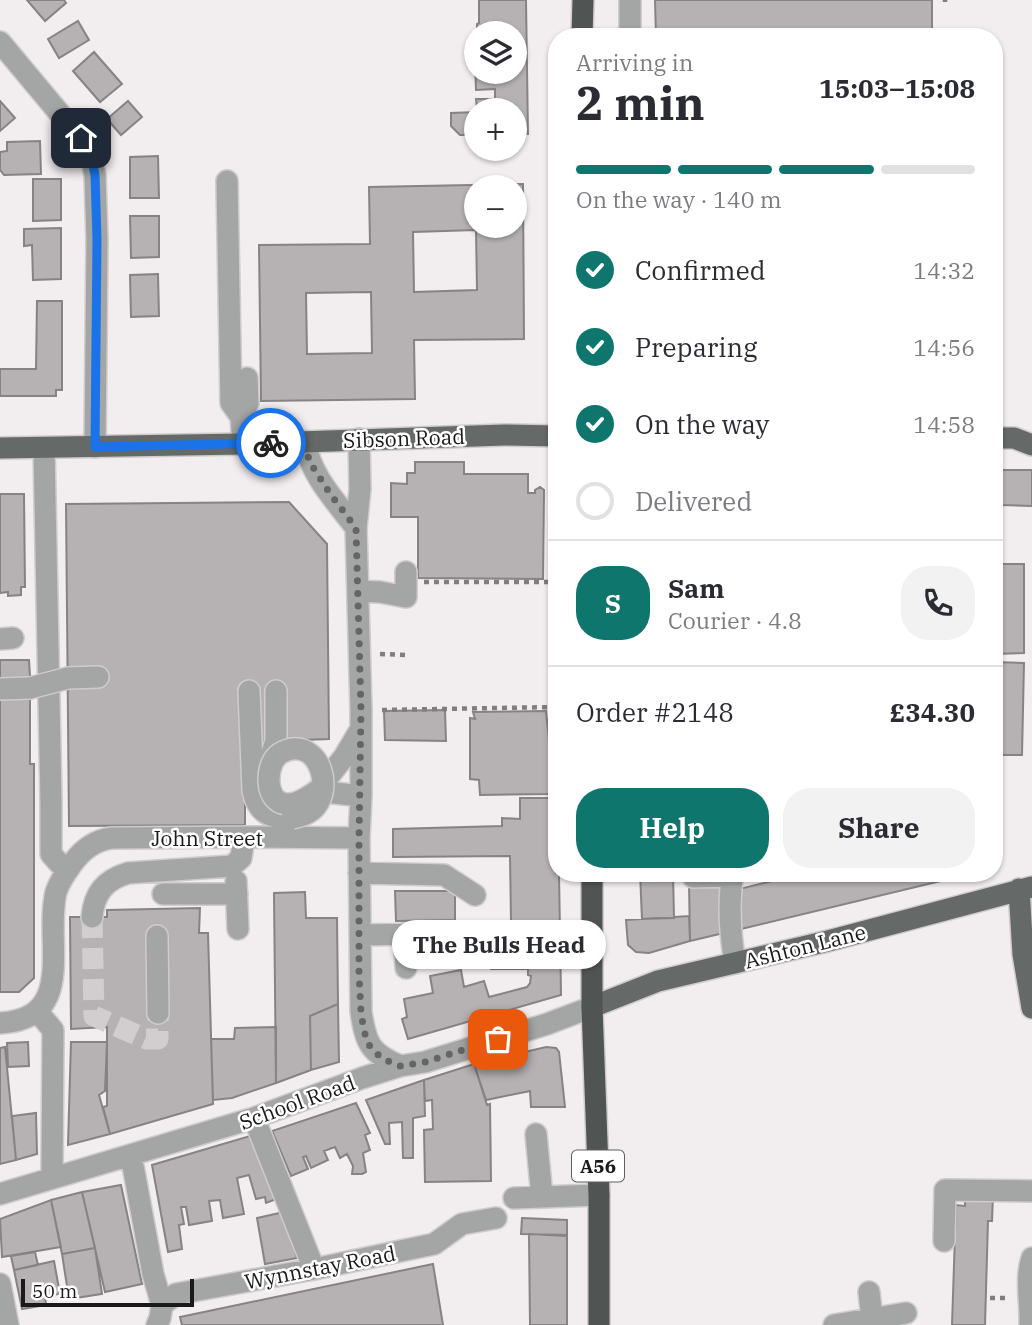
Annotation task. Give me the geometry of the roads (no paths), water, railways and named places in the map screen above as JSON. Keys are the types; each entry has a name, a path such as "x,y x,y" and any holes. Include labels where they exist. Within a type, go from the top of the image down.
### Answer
{"highway":[{"path":"582,28 583,0"},
{"name":"A56","path":"592,882 592,1007 599,1195 598,1325"}],"main road":[{"name":"Sibson Road","path":"0,448 548,436"},
{"path":"1003,438 1014,438 1032,445"},
{"name":"Ashton Lane","path":"592,1007 658,981 885,926 1025,888 1023,954 1032,1009"}],"street":[{"path":"630,0 630,28"},
{"path":"0,42 81,138 94,164 97,240 95,447"},
{"path":"227,181 231,403 241,417"},
{"path":"243,443 241,417 248,403 247,378"},
{"path":"359,439 356,528 361,1012 369,1045 381,1058 400,1066"},
{"path":"306,442 309,461 356,528"},
{"path":"0,1023 27,1017 37,1011 49,996 54,975 54,911 57,890 68,870 51,854 44,448"},
{"path":"358,591 406,597 406,577"},
{"path":"0,689 30,688 68,678 98,677"},
{"path":"262,691 267,791 270,800 282,814 292,818"},
{"path":"264,741 253,791 255,800 261,810 270,816 292,818 317,806 321,797 322,771 311,754 300,749 281,752 275,758 269,776 273,796 279,802 296,803 317,791 344,757 360,720"},
{"path":"317,791 360,796"},
{"path":"92,917 98,894 117,876 232,866 241,858 244,836"},
{"name":"John Street","path":"68,870 86,849 104,839 244,836 359,838"},
{"path":"232,866 237,884 238,929"},
{"path":"359,873 444,875 475,895"},
{"path":"732,882 735,963"},
{"path":"163,894 237,894"},
{"path":"360,934 475,933"},
{"path":"404,934 406,968"},
{"path":"157,936 158,1013"},
{"name":"School Road","path":"0,1194 254,1118 400,1066 425,1062 592,1007"},
{"path":"37,1011 53,1030 52,1177"},
{"path":"254,1118 314,1269"},
{"path":"536,1134 542,1197"},
{"path":"131,1155 160,1315"},
{"path":"944,1241 945,1190 1032,1191"},
{"path":"514,1198 599,1195"},
{"name":"Wynnstay Road","path":"160,1315 176,1294 435,1244 462,1224 496,1218"},
{"path":"1030,1325 1032,1258"},
{"path":"0,1284 8,1325"},
{"path":"869,1292 872,1319"},
{"path":"834,1325 906,1313"}],"tunnel":[{"path":"92,917 94,1016 146,1039 158,1039 158,1013"}],"place":[{"name":"The Bulls Head","path":"498,1039"}]}
